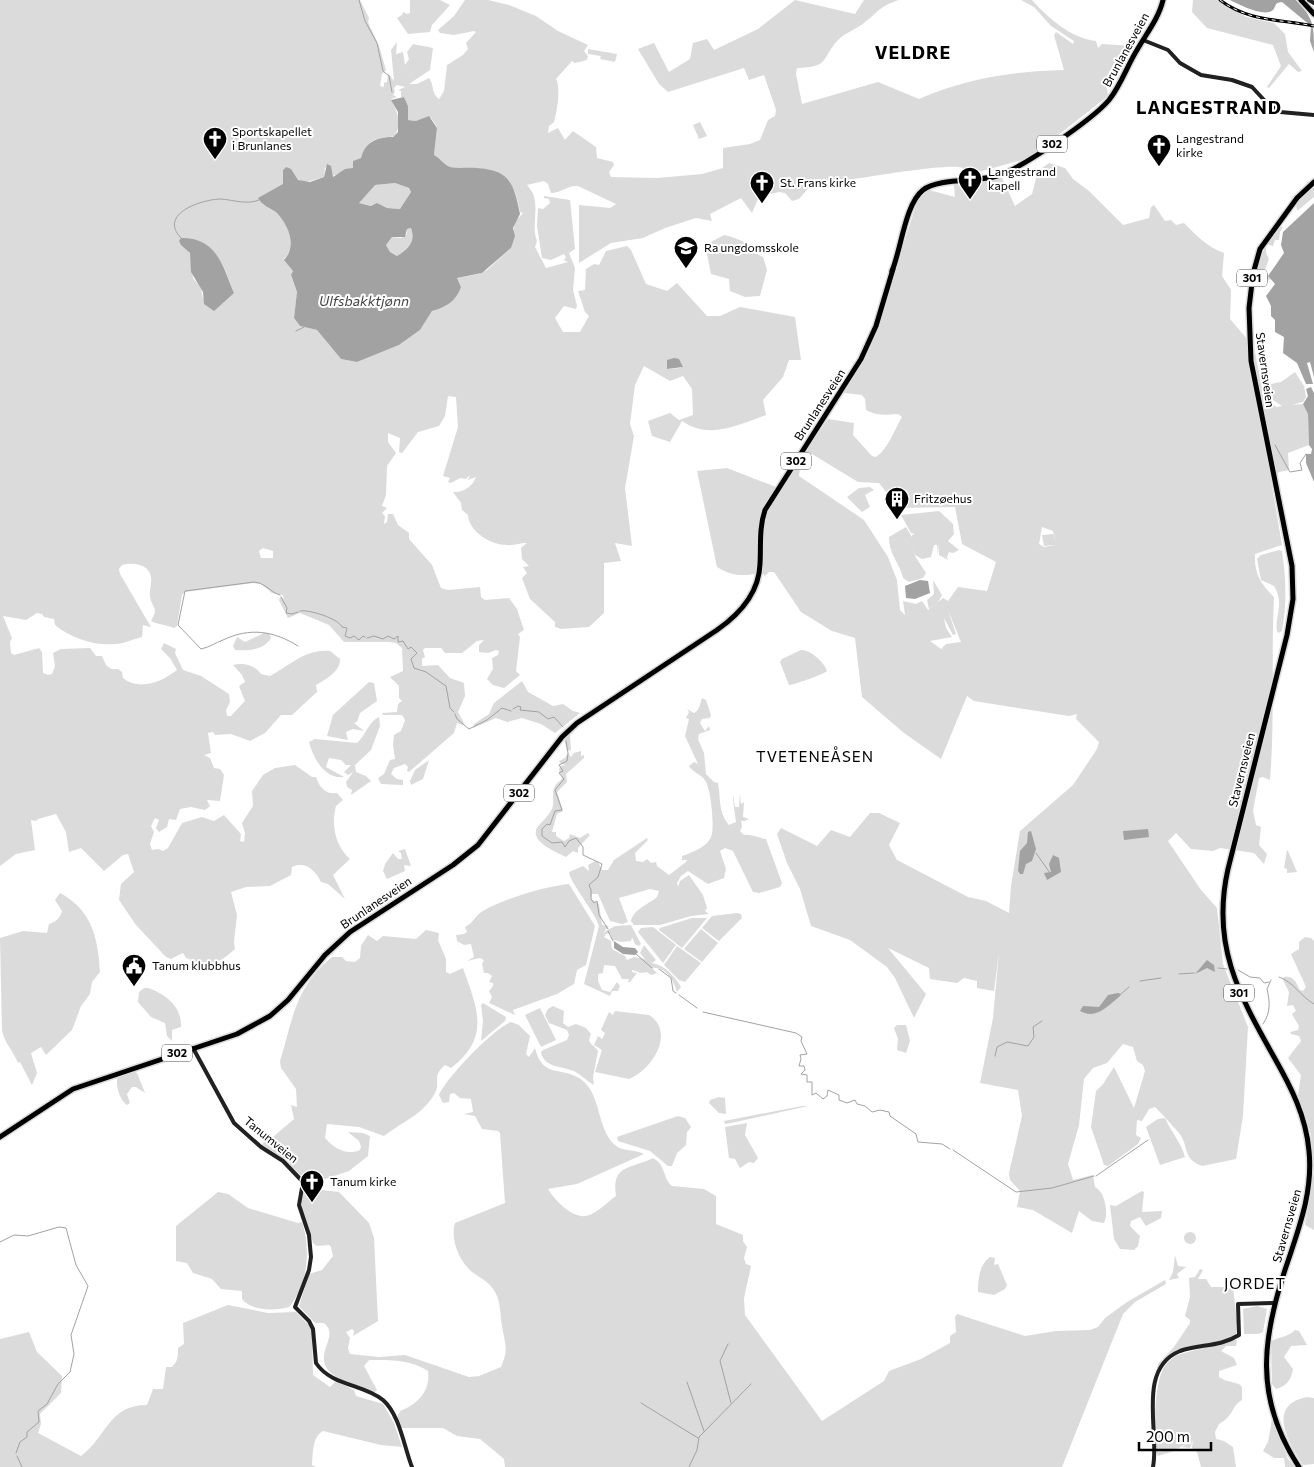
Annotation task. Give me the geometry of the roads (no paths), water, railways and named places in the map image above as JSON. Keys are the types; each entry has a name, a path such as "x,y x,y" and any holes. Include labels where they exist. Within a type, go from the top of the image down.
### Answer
{"main road":[{"name":"Brunlanesveien","path":"0,1137 73,1089 244,1031 274,1013 342,938 453,865 478,845 572,727 593,711 700,641 738,610 754,589 760,567 761,528 768,504 856,368 869,343 910,212 921,192 935,185 996,176 1027,161 1105,104 1143,40 1158,12 1161,0"},
{"path":"1301,0 1314,14"},
{"path":"1309,0 1314,3"},
{"path":"1143,40 1168,50 1180,63 1195,72 1252,87 1261,97 1283,112 1314,114"},
{"name":"Stavernsveien","path":"1299,1467 1279,1429 1268,1388 1266,1347 1273,1305 1303,1217 1310,1178 1310,1152 1306,1128 1297,1100 1249,1013 1232,977 1224,944 1223,904 1226,876 1289,625 1293,592 1290,557 1251,361 1248,328 1250,290 1254,265 1262,246 1297,198 1314,182"},
{"name":"Tanumveien","path":"193,1048 234,1123 261,1147 283,1161 303,1182 299,1206 309,1235 311,1257 309,1270 295,1306 314,1329 316,1363 331,1376 385,1402 396,1422 412,1467"},
{"path":"1152,1467 1154,1395 1157,1379 1163,1364 1179,1352 1219,1344 1239,1335 1238,1304 1261,1303 1273,1305"}],"water":[{"path":"1230,0 1296,0 1312,23 1314,52 1310,41 1311,26 1282,2 1277,3 1273,10 1264,12 1252,10"},
{"name":"Ulfsbakktjønn","path":"404,97 408,106 408,120 416,121 429,116 437,128 434,155 446,165 453,168 488,169 497,172 509,180 520,214 513,228 515,236 511,248 482,273 457,278 461,287 454,300 442,308 432,311 420,330 399,345 357,362 341,359 317,330 300,326 294,318 297,292 291,275 293,271 284,260 290,249 290,236 285,224 277,213 264,205 258,198 283,184 283,170 286,167 291,169 298,180 310,182 324,177 327,164 331,166 333,177 345,169 353,168 353,161 361,158 368,145 381,138 393,137 398,132 398,112 391,100","holes":["395,183 409,188 411,192 400,209 387,208 377,203 371,206 359,203 375,185","411,228 412,241 408,248 397,256 390,252 386,245 392,237 405,237 407,229"]},
{"path":"1314,203 1314,377 1310,362 1307,363 1313,384 1306,384 1297,363 1283,353 1284,337 1275,332 1275,320 1271,316 1271,306 1266,296 1275,284 1268,276 1284,253 1281,245 1283,232"},
{"path":"181,238 193,239 211,248 222,264 234,293 214,311 204,304 203,292 191,272 190,253 181,245 179,241"},
{"path":"679,359 683,367 667,369 667,360"},
{"path":"1311,387 1314,393 1314,482 1306,463 1306,454 1311,454 1312,449 1309,445 1308,414 1303,404 1308,396 1306,389"},
{"path":"920,580 928,581 930,593 915,599 906,598 905,586"},
{"path":"1148,829 1149,837 1124,840 1123,831"},
{"path":"1031,831 1036,849 1032,861 1026,864 1023,874 1020,874 1018,871 1020,851 1027,843 1028,832"},
{"path":"1053,855 1059,858 1061,872 1047,880 1044,873 1051,872 1049,864"},
{"path":"614,941 623,947 635,948 638,952 635,955 623,954 614,948"},
{"path":"1207,960 1214,965 1215,972 1207,968 1195,974"},
{"path":"1121,994 1120,996 1102,1011 1091,1014 1080,1011 1083,1006 1099,1007 1108,995"}],"waterway":[{"path":"359,0 365,21 377,43 383,71 389,76 392,92"},
{"path":"181,238 175,229 175,221 186,209 204,202 221,199 245,202 259,200"},
{"path":"296,331 304,327"},
{"path":"1275,445 1290,472 1302,470 1300,463 1306,454"},
{"path":"280,595 262,584 254,582 185,591 178,625 201,649 233,636 252,632 271,634 298,646"},
{"path":"281,597 287,608 286,613 298,612"},
{"path":"300,611 316,613 330,618 342,627 347,628 345,636 350,638 354,636 359,640 363,636 365,637"},
{"path":"367,638 374,636 383,639 388,636 394,639 398,636 398,642 403,641 408,649 411,647 417,653 411,659 414,668 426,672 446,686 450,708 454,712"},
{"path":"513,709 518,706 521,707 520,710 539,712 548,719 554,717 563,727"},
{"path":"455,714 457,719 469,729 487,720 502,708 511,711"},
{"path":"566,741 567,761 559,765 563,771 559,773 564,779 555,790 562,810 555,811 550,825 547,824 542,829 542,836 552,843 562,842 565,847 569,841 576,838 583,847 583,855 602,864 598,877 589,885 591,899 594,903 597,901 599,915 608,929"},
{"path":"1036,853 1050,873"},
{"path":"608,931 613,941"},
{"path":"636,954 652,968"},
{"path":"1218,968 1227,969"},
{"path":"659,969 671,978 673,991 676,993"},
{"path":"1238,970 1250,977 1260,978 1264,983 1269,982"},
{"path":"1179,974 1194,973"},
{"path":"1279,977 1289,982 1314,1004"},
{"path":"1140,981 1161,978"},
{"path":"1263,1024 1269,1011 1267,989 1271,980"},
{"path":"1121,994 1129,987"},
{"path":"679,995 697,1008"},
{"path":"703,1012 796,1033 802,1037 801,1041 807,1054 800,1055 799,1066 804,1066 805,1070 801,1074 807,1075 807,1082 812,1082 812,1095 816,1093 823,1099 827,1096 828,1090 839,1095 839,1100 847,1103 855,1100 857,1104 865,1106 872,1112 880,1110 889,1112 890,1116 916,1134 918,1142 942,1144 950,1149"},
{"path":"995,1056 997,1047 1007,1042 1028,1046 1034,1037 1033,1027 1042,1021"},
{"path":"1096,1176 1148,1140"},
{"path":"953,1150 1016,1192 1052,1188 1094,1176"},
{"path":"0,1242 14,1235 28,1236 59,1227 66,1228 76,1265 88,1286 71,1335 74,1354 70,1372 58,1384 47,1404 38,1411 39,1422 27,1432 27,1437 20,1442 16,1453"},
{"path":"728,1344 720,1361 731,1403"},
{"path":"687,1382 704,1431"},
{"path":"689,1467 697,1450 699,1437 751,1384"},
{"path":"641,1403 698,1438"},
{"path":"17,1456 22,1467"}],"railway":[{"path":"1220,0 1231,7 1254,16 1314,26"}],"place":[{"name":"Sportskapellet i Brunlanes","path":"215,160"},
{"name":"Langestrand kirke","path":"1159,167"},
{"name":"Langestrand kapell","path":"970,200"},
{"name":"St. Frans kirke","path":"762,204"},
{"name":"Ra ungdomsskole","path":"686,269"},
{"name":"Fritzøehus","path":"897,520"},
{"name":"Tanum klubbhus","path":"134,987"},
{"name":"Tanum kirke","path":"312,1203"}],"district":[{"name":"VELDRE","path":"913,53"},
{"name":"LANGESTRAND","path":"1209,108"},
{"name":"TVETENEÅSEN","path":"815,757"},
{"name":"JORDET","path":"1255,1284"}]}
